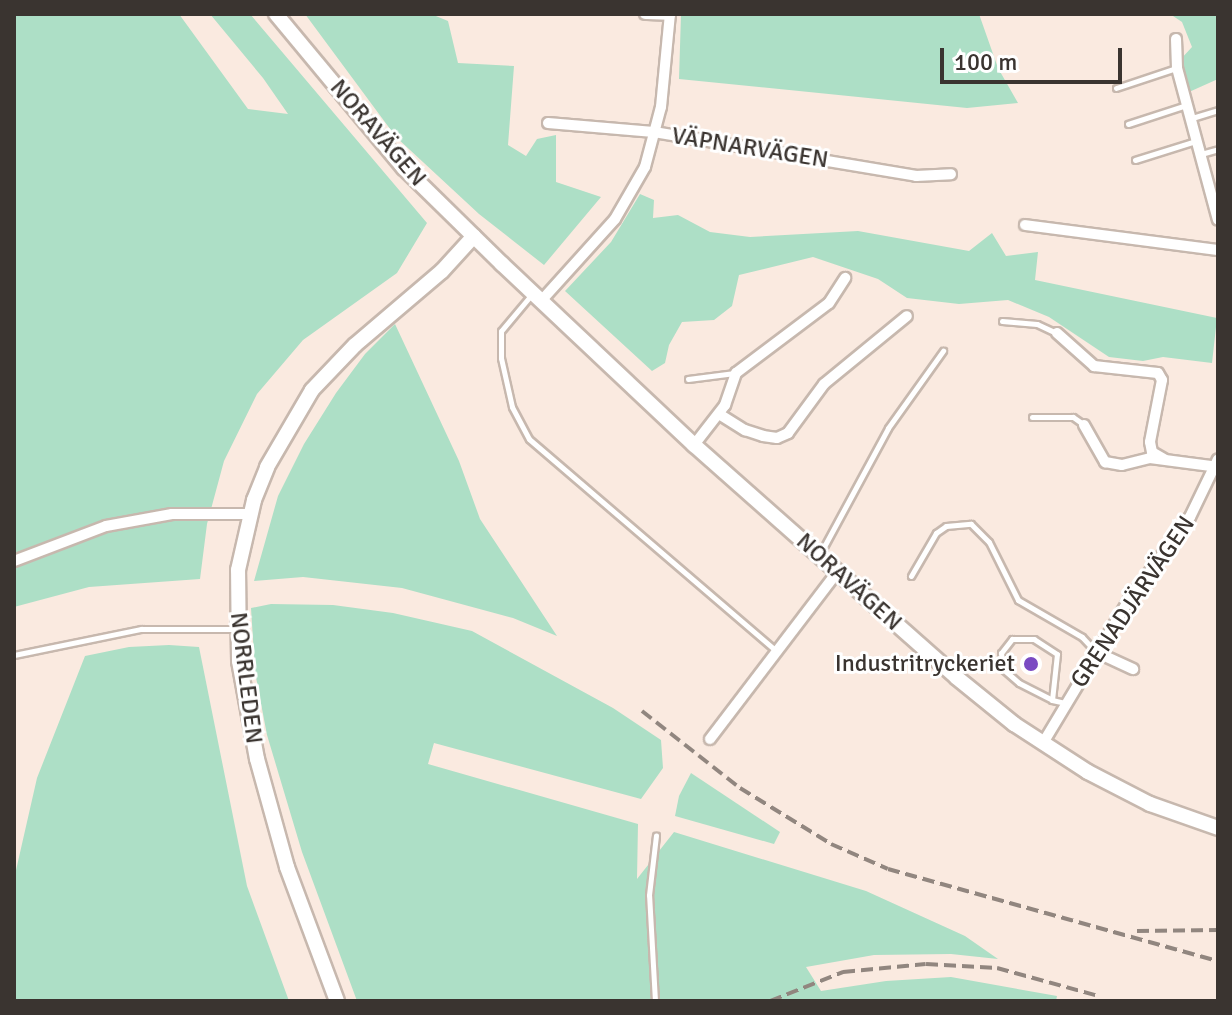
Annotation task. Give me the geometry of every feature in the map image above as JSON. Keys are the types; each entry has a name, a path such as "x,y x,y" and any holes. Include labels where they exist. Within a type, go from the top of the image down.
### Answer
{"street":[{"name":"NORAVÄGEN","path":"276,14 404,168 694,445 956,677 1043,743 1130,795 1218,828"},
{"path":"537,297 615,219 645,167 666,74 670,14 645,14"},
{"path":"1176,39 1177,68 1201,154 1214,187 1218,220"},
{"name":"VÄPNARVÄGEN","path":"548,123 654,132 916,176 951,174"},
{"path":"1025,225 1218,250"},
{"name":"NORRLEDEN","path":"337,1001 277,836 250,731 236,629 238,570 250,514 273,454 312,390 355,345 442,271 474,236"},
{"path":"694,445 719,414 736,373 829,303 845,278"},
{"path":"719,414 745,430 763,436 777,438 788,433 824,384 907,316"},
{"path":"1057,333 1094,366 1158,373 1162,380 1150,442 1152,452 1164,459"},
{"path":"1084,425 1105,462 1122,465 1164,459 1217,465"},
{"name":"GRENADJÄRVÄGEN","path":"1043,743 1096,652 1190,517 1217,465"},
{"path":"14,561 106,526 172,514 250,514"},
{"path":"710,739 838,571"},
{"path":"1096,652 1133,669"}],"lane":[{"path":"1116,88 1177,68"},
{"path":"1128,124 1187,104"},
{"path":"1192,118 1218,110"},
{"path":"1135,160 1197,140"},
{"path":"1201,154 1218,149"},
{"path":"537,297 501,331 501,358 512,407 529,439 775,650"},
{"path":"1002,321 1037,324 1057,333"},
{"path":"819,555 888,428 943,351"},
{"path":"688,379 736,373"},
{"path":"1032,417 1073,417 1084,425"},
{"path":"911,576 936,533 946,526 971,524 989,542 1018,600 1082,637 1096,652"},
{"path":"14,655 141,629 236,629"},
{"path":"1052,700 1057,654 1034,639 1012,639 1001,653 1003,669 1019,683 1052,700 1066,703"},
{"path":"655,1001 649,895 656,835"}],"green space":[{"path":"14,14 179,14 248,109 288,114 263,78 210,14 250,14 427,223 397,273 303,340 257,394 224,461 207,524 200,579 89,587 14,607"},
{"path":"305,14 431,14 448,21 458,63 514,66 508,145 526,156 537,139 556,135 556,182 601,197 544,265 479,214 396,137"},
{"path":"681,14 979,14 998,68 1018,103 967,108 679,79"},
{"path":"1170,14 1218,14 1218,79 1189,92 1180,60 1192,47 1182,22"},
{"path":"640,194 654,200 653,218 678,215 710,232 750,237 858,231 969,251 992,233 1006,256 1038,252 1035,280 1217,318 1212,363 1163,357 1143,361 1109,357 1049,317 1008,300 959,304 907,298 878,279 813,257 739,275 732,306 714,320 682,322 669,345 665,363 652,371 565,291 611,242"},
{"path":"395,324 459,461 480,519 557,636 513,618 402,588 303,577 254,581 278,496 304,444 365,354"},
{"path":"271,604 333,605 393,613 472,631 613,708 661,740 663,768 641,799 434,743 428,764 638,824 637,879 674,832 866,891 965,936 998,959 951,954 874,955 806,967 821,991 886,981 951,977 1057,996 1056,1001 357,1001 302,852 267,735 255,672 251,608"},
{"path":"129,647 199,647 247,886 289,1001 14,1001 14,879 37,778 85,656"},
{"path":"691,773 780,832 774,844 675,816 679,796"}],"railway":[{"path":"642,711 740,788 831,844 888,869 1218,961"},
{"path":"1137,931 1218,930"},
{"path":"770,1001 843,972 926,964 997,968 1095,995"}],"place":[{"name":"Industritryckeriet","path":"1031,664"}]}
